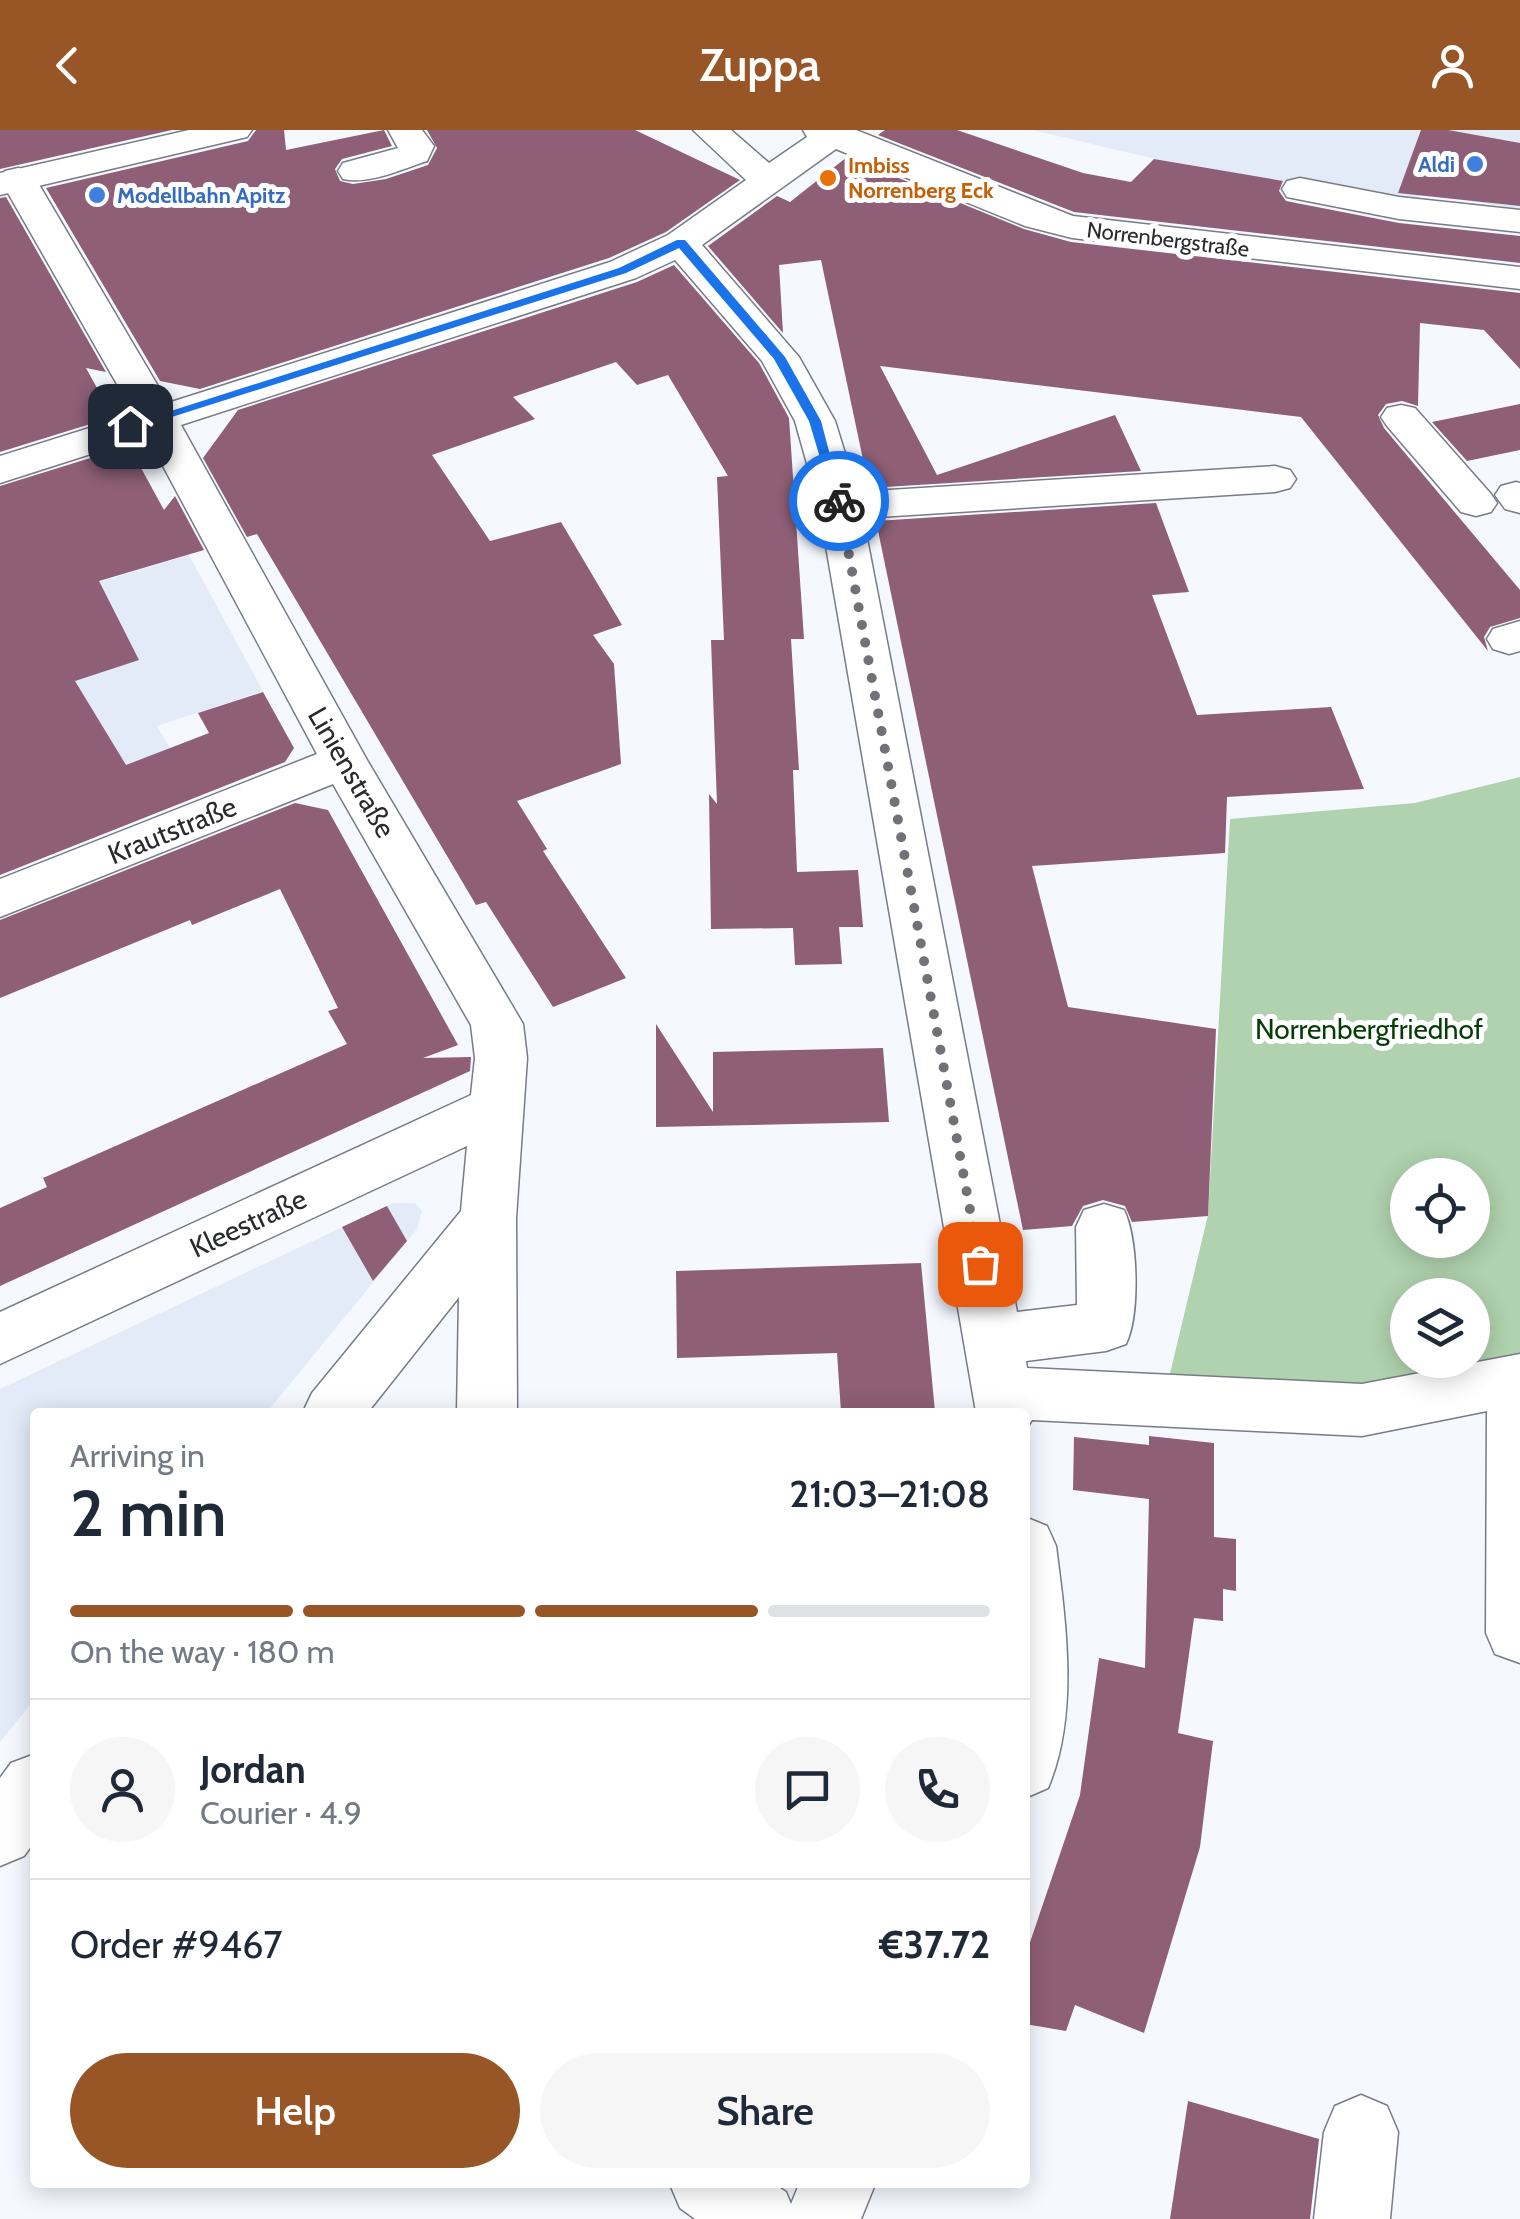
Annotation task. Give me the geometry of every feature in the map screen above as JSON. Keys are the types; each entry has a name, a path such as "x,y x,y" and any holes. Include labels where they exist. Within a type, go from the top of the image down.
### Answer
{"street":[{"path":"9,181 235,130"},
{"path":"356,171 415,154 416,146 404,130"},
{"path":"710,130 769,182"},
{"path":"0,470 622,270 681,243 769,182 830,132"},
{"name":"Norrenbergstraße","path":"830,132 1038,218 1072,227 1395,267 1520,278"},
{"name":"Linienstraße","path":"9,181 157,418 344,762 497,1024 501,1058 488,1218 488,1408"},
{"path":"1300,189 1399,208 1520,221"},
{"path":"1395,267 1399,208"},
{"path":"681,243 779,357 815,421 840,506 1001,1382"},
{"path":"1401,417 1494,503"},
{"path":"840,506 1275,479"},
{"name":"Krautstraße","path":"0,899 344,762"},
{"name":"Kleestraße","path":"0,1339 497,1107"},
{"path":"336,1408 488,1218"},
{"path":"1001,1382 1106,1326 1104,1227"},
{"path":"1001,1382 1362,1410 1517,1379 1518,1633"},
{"path":"1030,1582 1036,1706 1030,1738"},
{"path":"0,1832 30,1794"},
{"path":"1352,2219 1361,2132"},
{"path":"715,2188 759,2219"},
{"path":"822,2219 837,2188"}],"shaded area":[{"path":"1033,130 1520,130 1520,210 1422,192 1414,205 1155,159"},
{"path":"189,555 263,691 157,726 196,791 0,868 0,612"},
{"path":"393,1203 415,1203 422,1211 417,1229 270,1408 30,1408 30,1705 0,1742 0,1389"}],"green space":[{"name":"Norrenbergfriedhof","path":"1520,777 1520,1360 1490,1366 1490,1278 1390,1278 1390,1378 1425,1378 1346,1393 1167,1386 1208,1215 1230,819 1415,803"}],"building":[{"path":"0,130 172,130 0,169"},
{"path":"256,130 284,130 286,150 384,130 392,146 342,159 335,169 340,181 353,184 386,179 428,165 437,148 427,130 635,130 740,180 666,232 609,258 200,389 160,381 46,188 248,141"},
{"path":"885,130 957,130 1083,173 1131,182 1154,159 1283,181 1279,191 1286,201 1399,223 1520,236 1520,263 1074,212 878,135"},
{"path":"1421,130 1448,130 1520,143 1520,206 1398,193"},
{"path":"847,157 1024,229 1071,242 1520,293 1520,369 1484,330 1420,323 1418,406 1402,401 1386,404 1378,415 1384,428 1520,590 1520,618 1490,627 1484,637 1488,651 1301,417 880,366 937,475 1115,415 1141,471 869,488 821,260 779,265 783,333 708,246 777,196 790,202"},
{"path":"6,197 106,372 86,368 113,417 0,452 0,198"},
{"path":"674,265 759,363 789,418 804,639 791,639 799,770 793,770 797,872 858,870 863,927 839,927 842,964 795,965 793,928 711,929 709,794 717,804 711,640 724,640 717,477 728,476 668,375 637,385 616,362 513,397 535,419 432,455 490,541 561,522 622,625 593,635 614,664 621,764 517,801 547,849 543,851 626,978 553,1007 486,902 476,905 257,534 247,537 203,458 238,410 637,282"},
{"path":"1520,404 1520,450 1467,461 1432,422"},
{"path":"129,446 164,510 175,496 204,550 99,581 139,660 75,681 126,765 209,733 198,713 263,692 294,748 285,762 0,875 0,486"},
{"path":"1156,503 1189,592 1152,595 1197,715 1331,707 1364,789 1227,797 1225,853 1032,866 1068,1007 1216,1029 1208,1216 1132,1222 1125,1206 1103,1200 1083,1206 1072,1226 1023,1230 876,521"},
{"path":"295,803 328,810 458,1045 423,1058 471,1057 470,1071 0,1286 0,1208 47,1187 43,1178 347,1044 328,1011 338,1008 280,889 192,925 190,920 0,998 0,920"},
{"path":"656,1024 713,1112 713,1052 883,1048 889,1122 656,1127"},
{"path":"387,1206 407,1241 373,1281 342,1227"},
{"path":"921,1263 935,1408 841,1408 837,1353 677,1358 676,1271"},
{"path":"1149,1436 1214,1443 1214,1537 1236,1539 1236,1591 1223,1589 1223,1621 1194,1618 1178,1733 1213,1741 1200,1847 1144,2033 1075,2005 1066,2031 1030,2025 1030,1942 1080,1795 1099,1658 1145,1668 1149,1499 1073,1490 1074,1437 1149,1445"},
{"path":"1188,2101 1319,2139 1310,2219 1170,2219"}],"way so far":[{"path":"839,501 980,1264"}],"place":[{"name":"Aldi","path":"1475,164"},
{"name":"Imbiss Norrenberg Eck","path":"828,178"},
{"name":"Modellbahn Apitz","path":"97,195"}],"route":[{"path":"130,426 622,270 681,243 779,357 815,421 839,501"}]}
